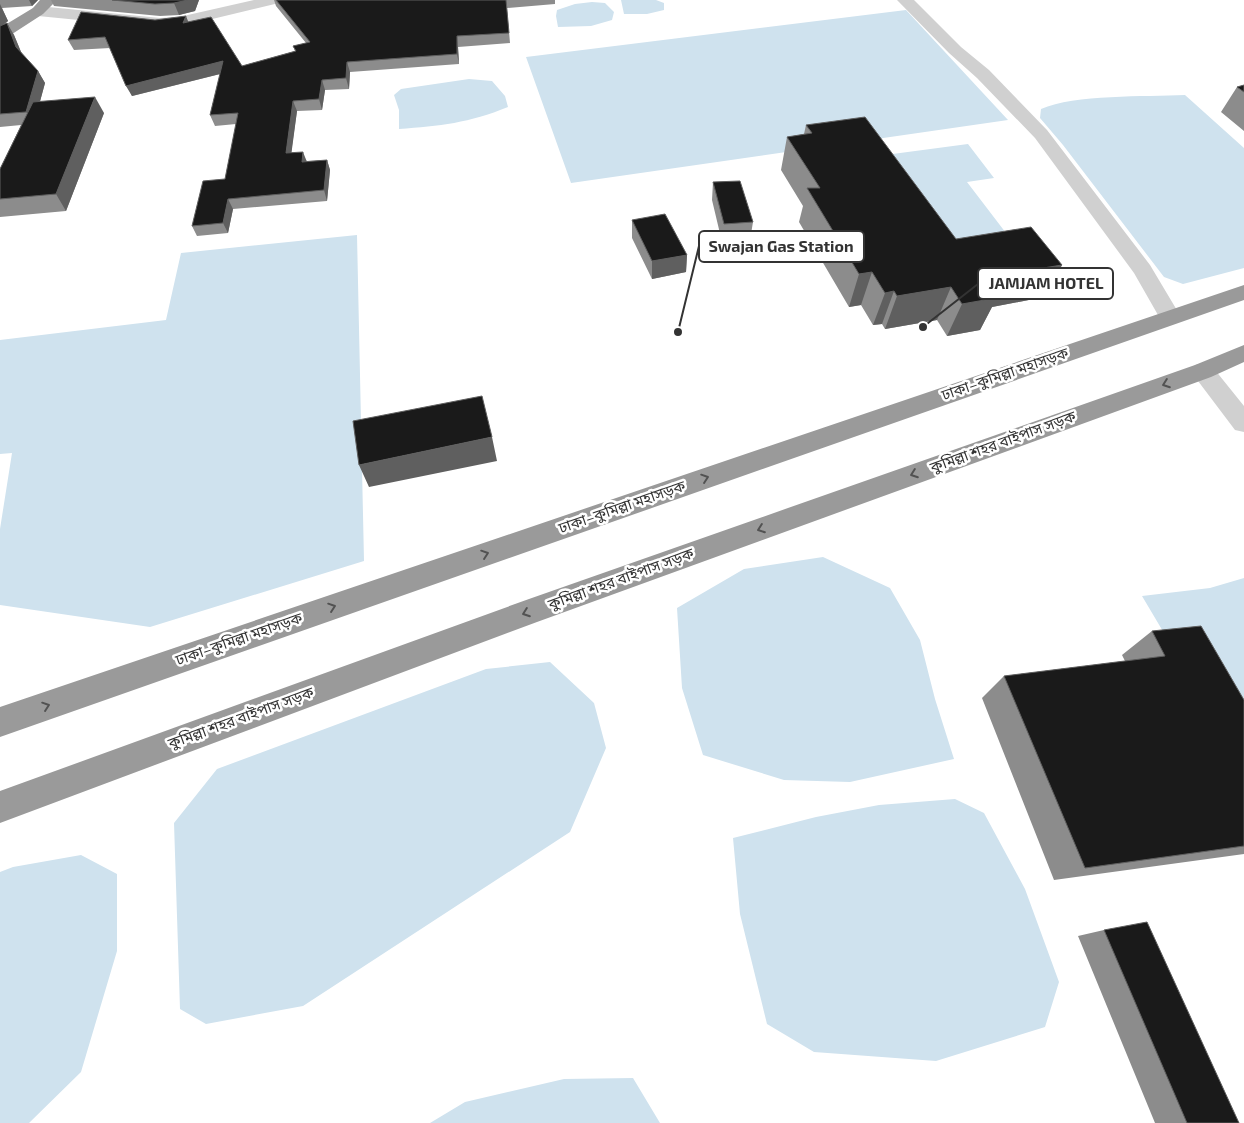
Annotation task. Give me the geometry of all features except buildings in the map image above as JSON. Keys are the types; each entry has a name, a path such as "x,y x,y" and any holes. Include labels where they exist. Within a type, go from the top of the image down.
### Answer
{"highway":[{"path":"0,35 38,11 49,0"},
{"name":"ঢাকা–কুমিল্লা মহাসড়ক","path":"0,722 1244,292"},
{"name":"কুমিল্লা শহর বাইপাস সড়ক","path":"0,807 529,612 1203,371 1244,353"}],"street":[{"path":"38,11 160,23 179,22 274,0"},
{"path":"905,0 983,74 1041,134 1143,270 1170,317"},
{"path":"1203,371 1244,423"}],"water":[{"path":"621,0 656,0 664,3 664,10 647,14 624,14"},
{"path":"605,3 614,12 612,20 591,26 558,27 557,10 575,4"},
{"path":"906,10 1008,120 571,183 526,57"},
{"path":"469,79 492,81 505,96 508,107 480,117 454,123 399,129 399,110 394,95 401,89"},
{"path":"1185,95 1244,148 1244,268 1183,284 1164,277 1063,145 1040,118 1041,109 1072,101 1111,97"},
{"path":"968,144 994,178 967,182 1019,250 940,261 870,157"},
{"path":"357,235 364,561 150,627 0,605 0,529 12,453 0,454 0,340 166,320 181,253"},
{"path":"823,557 890,588 920,640 935,699 954,759 850,782 784,780 703,755 682,688 677,608 744,569"},
{"path":"1244,578 1244,768 1142,596 1210,588"},
{"path":"550,662 594,703 606,748 570,832 303,1006 206,1024 180,1009 174,823 217,769 486,669"},
{"path":"955,799 984,813 1025,889 1059,982 1045,1027 936,1061 814,1052 767,1024 740,914 733,838 816,817 879,805"},
{"path":"81,855 117,874 117,951 81,1072 29,1123 0,1123 0,872 13,867"},
{"path":"633,1078 660,1123 430,1123 465,1102 564,1079"}],"place":[{"name":"JAMJAM HOTEL","path":"923,327"},
{"name":"Swajan Gas Station","path":"678,332"}]}
